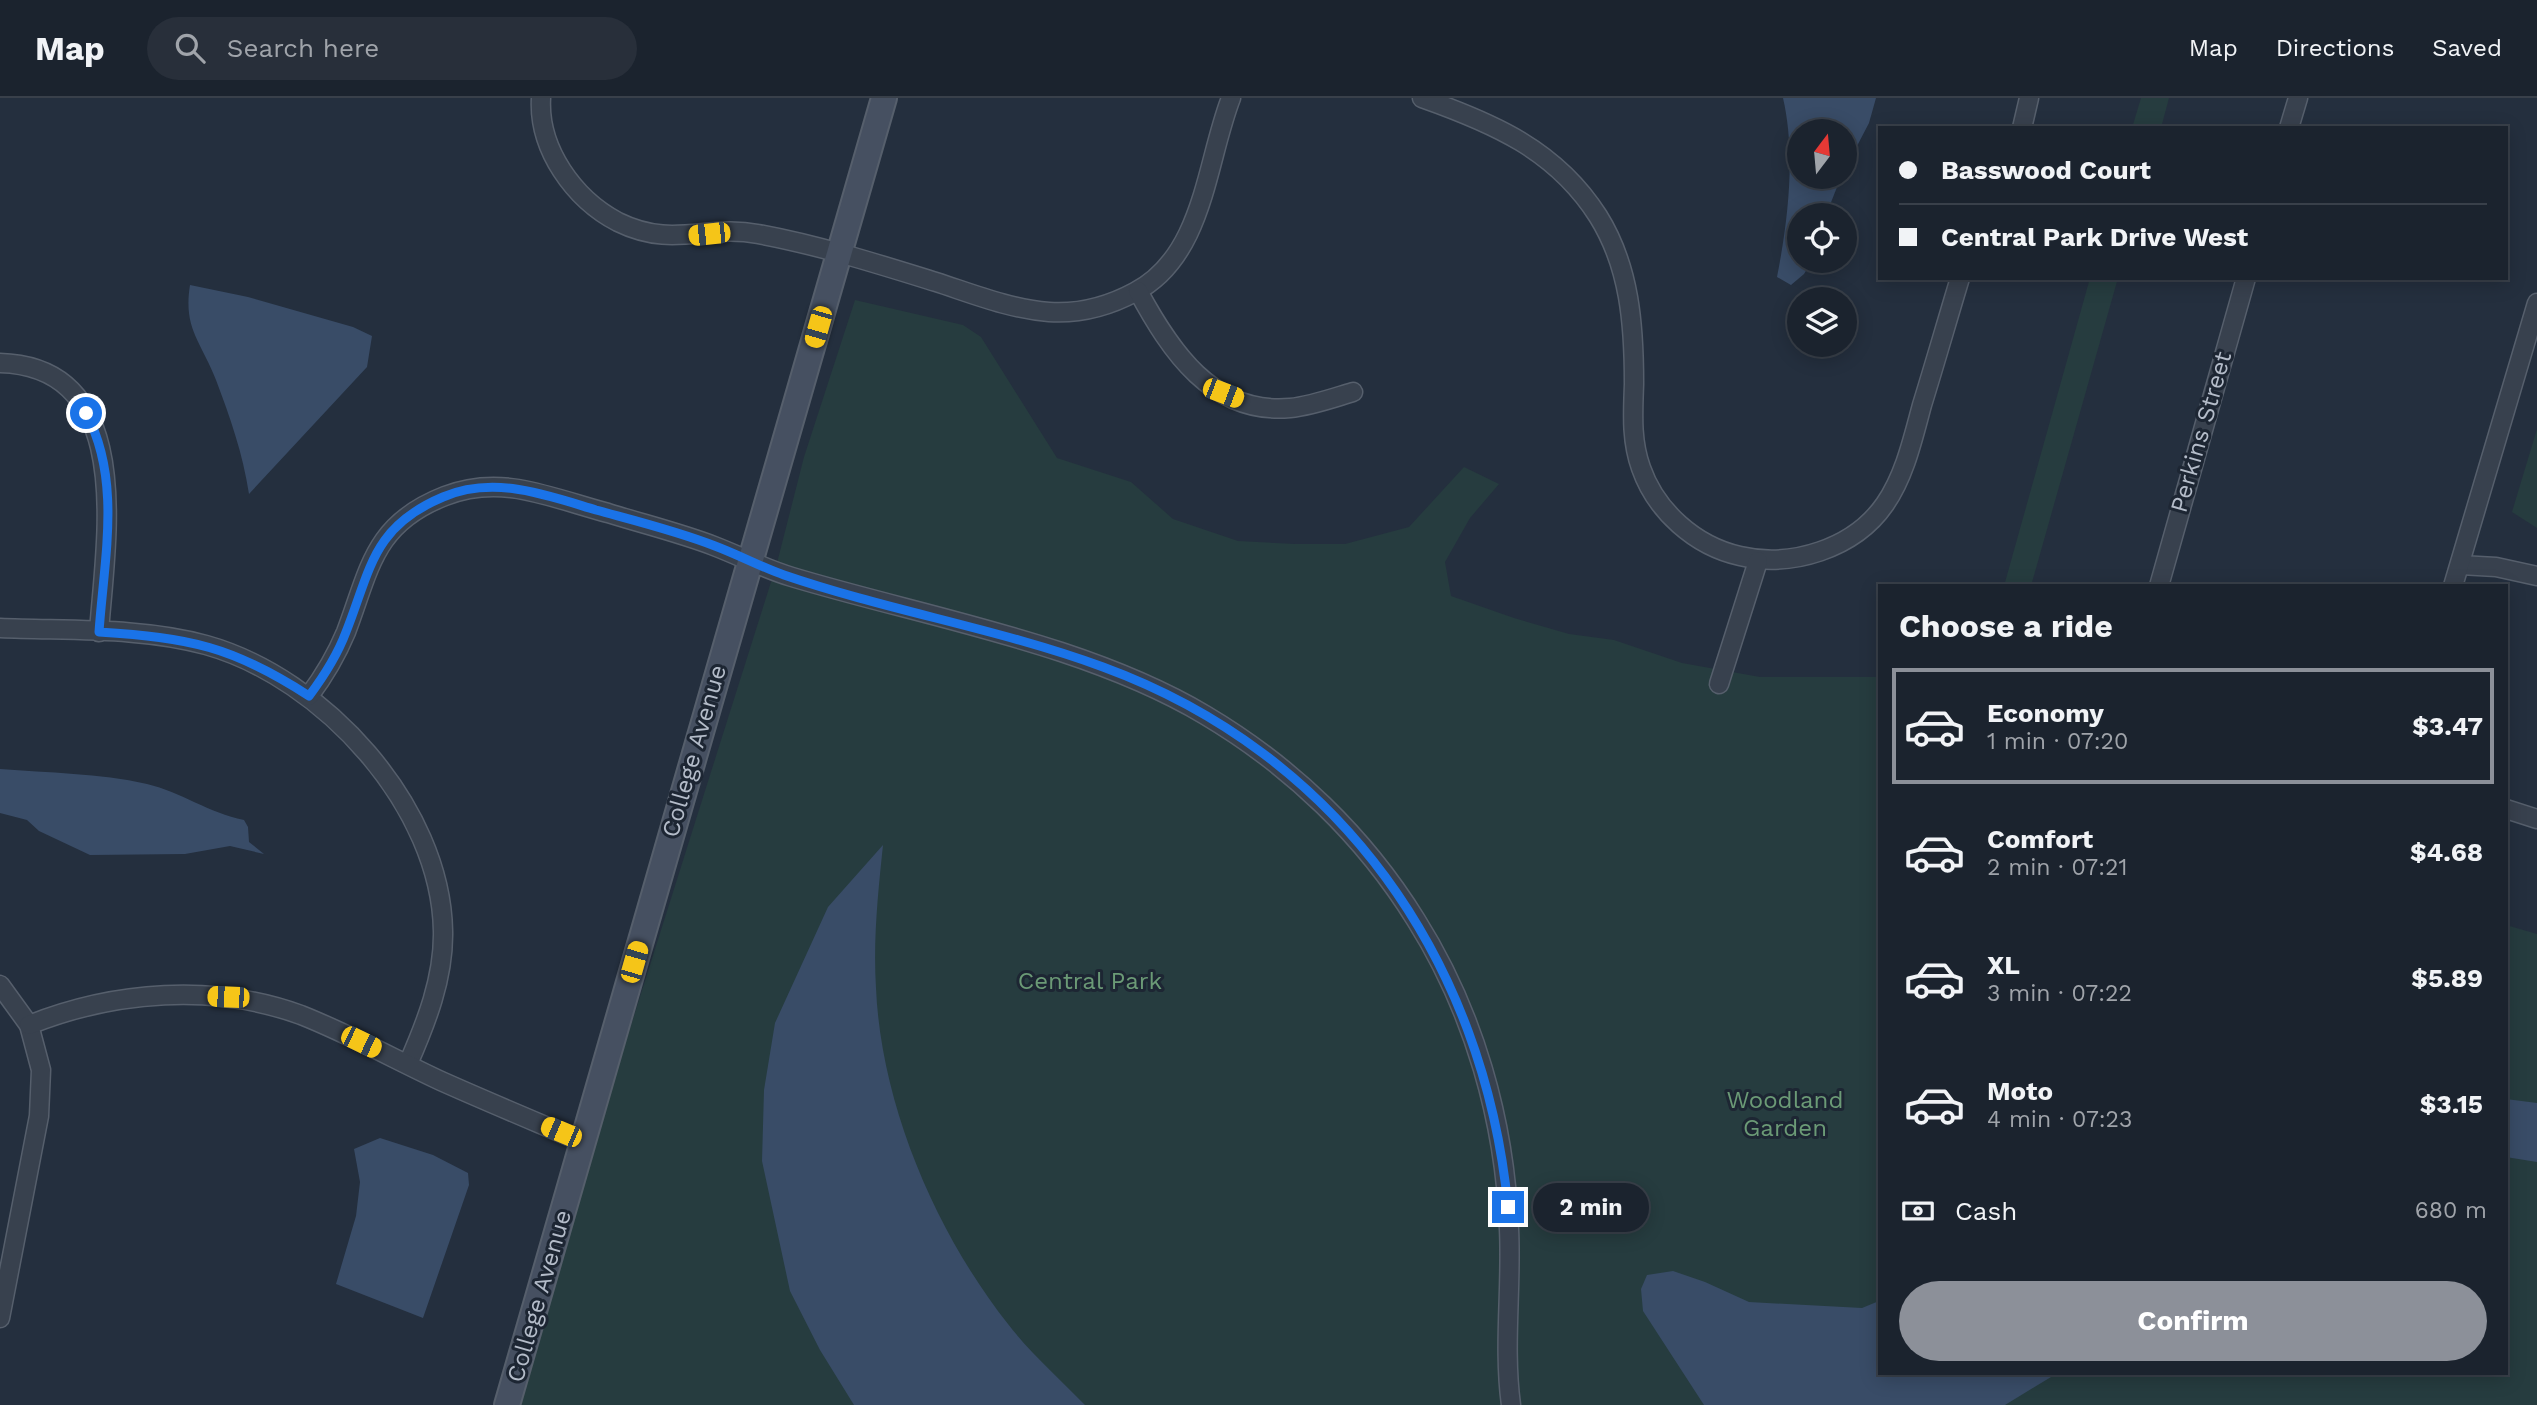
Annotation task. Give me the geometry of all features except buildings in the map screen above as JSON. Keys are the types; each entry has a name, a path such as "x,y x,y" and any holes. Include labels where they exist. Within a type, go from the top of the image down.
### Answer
{"main road":[{"name":"College Avenue","path":"507,1405 884,98"}],"street":[{"path":"541,98 544,126 557,163 578,193 618,222 663,237 755,233 839,254 1029,310 1077,312 1106,305 1138,291 1178,252 1187,235 1231,98"},
{"path":"1422,98 1469,115 1523,141 1561,170 1589,203 1611,242 1628,286 1634,382 1633,430 1641,469 1660,504 1683,528 1705,543 1730,554 1758,561 1776,561 1825,551 1858,529 1883,507 1907,457 1958,280"},
{"path":"2022,126 2029,98"},
{"path":"2290,126 2298,98"},
{"name":"Perkins Street","path":"2160,584 2245,280"},
{"path":"1138,291 1185,366 1223,393 1246,402 1290,408 1353,392"},
{"path":"2455,584 2537,303"},
{"path":"0,363 34,369 56,381 78,401 95,431 105,464 107,488 99,632"},
{"path":"309,696 332,663 377,549 402,520 447,495 484,487 524,490 692,538 789,576 1084,660 1149,685 1204,713 1261,751 1313,794 1356,839 1402,899 1433,949 1465,1017 1488,1085 1502,1151 1508,1207 1506,1334 1511,1405"},
{"path":"1719,684 1758,561"},
{"path":"2460,565 2496,567 2537,576"},
{"path":"0,628 181,639 208,646 244,658 309,696 340,725 403,803 427,849 441,905 442,955 425,1024 408,1064"},
{"path":"2508,810 2537,819"},
{"path":"0,985 29,1025 38,1048 41,1070 39,1116 0,1318"},
{"path":"29,1025 85,1006 158,994 228,997 298,1014 583,1142"}],"green space":[{"path":"2141,98 2169,98 2162,126 2133,126"},
{"path":"2089,280 2117,280 2032,584 2005,584"},
{"name":"Central Park","path":"855,300 963,325 981,337 1057,458 1131,482 1173,519 1238,541 1345,544 1409,527 1464,467 1499,484 1470,518 1445,562 1451,596 1569,634 1614,640 1682,663 1760,677 1878,677 1878,1375 2508,1375 2508,926 2537,934 2537,1405 511,1405 777,563 804,457"},
{"path":"2537,429 2537,528 2512,512"}],"water":[{"path":"1783,98 1876,98 1869,123 1857,146 1857,119 1787,119"},
{"path":"1789,189 1836,189 1831,203 1787,203"},
{"path":"1787,206 1787,273 1805,273 1791,285 1777,277"},
{"path":"190,285 248,297 353,327 372,336 367,367 249,494 231,422 191,324 188,300"},
{"path":"0,769 111,778 147,784 172,792 219,813 244,820 248,827 249,842 264,854 230,846 185,854 90,855 39,831 27,820 0,813"},
{"path":"883,845 876,934 876,988 880,1032 901,1122 936,1209 982,1288 1026,1346 1085,1405 854,1405 820,1350 790,1291 762,1161 764,1090 775,1023 828,907"},
{"path":"2508,1099 2537,1103 2537,1162 2508,1157"},
{"path":"380,1138 433,1155 468,1173 469,1185 423,1318 336,1284 356,1216 360,1182 354,1149"},
{"path":"1673,1271 1749,1302 1862,1308 1878,1301 1878,1375 2054,1375 2005,1405 1704,1405 1643,1311 1641,1289 1647,1275"}],"route":[{"path":"86,413 102,450 107,478 108,507 99,632 181,639 208,646 244,658 309,696 332,663 345,634 368,565 389,534 402,520 447,495 484,487 503,487 551,497 692,538 779,573 1101,666 1149,685 1204,713 1261,751 1328,808 1372,858 1419,924 1453,989 1480,1059 1502,1151 1508,1207"}],"park label":[{"name":"Woodland Garden","path":"1785,1114"}]}
